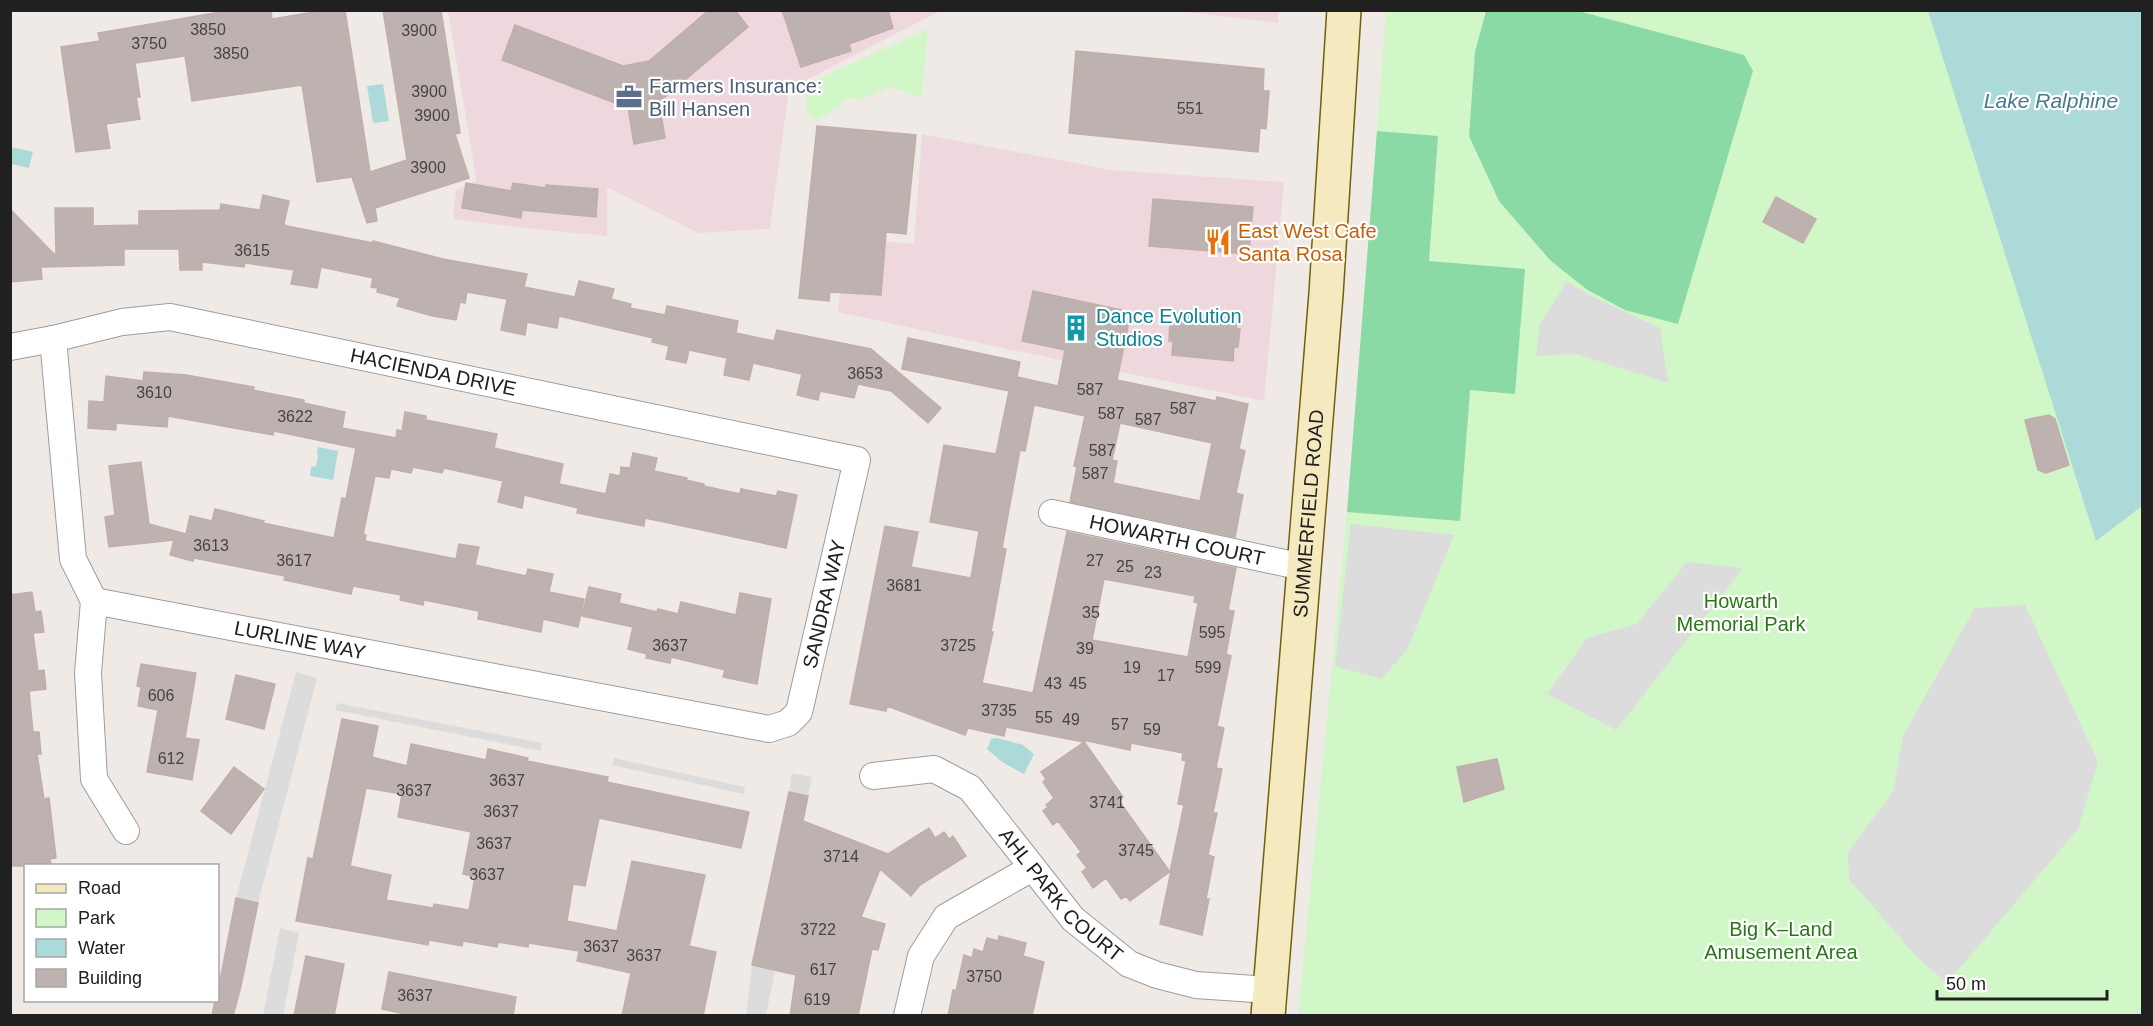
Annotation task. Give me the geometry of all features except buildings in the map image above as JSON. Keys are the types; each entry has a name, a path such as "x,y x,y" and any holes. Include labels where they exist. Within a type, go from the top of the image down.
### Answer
{"street":[{"name":"SUMMERFIELD ROAD","path":"1269,1003 1326,294 1344,10"},
{"name":"HACIENDA DRIVE","path":"10,347 122,322 170,317 857,460"},
{"path":"53,339 73,559 94,601 88,673 94,779 126,831"},
{"name":"SANDRA WAY","path":"769,729 788,723 799,712 857,460"},
{"name":"HOWARTH COURT","path":"1052,513 1303,567"},
{"name":"LURLINE WAY","path":"94,601 769,729"},
{"name":"AHL PARK COURT","path":"873,776 934,769 970,788 1073,919 1129,964 1157,975 1269,1003"},
{"path":"907,1016 921,956 946,917 1032,868"}],"shaded area":[{"path":"448,11 940,11 789,89 770,229 699,233 607,187 607,236 453,219 456,190 476,181 476,177"},
{"path":"1178,11 1278,11 1278,23"},
{"path":"922,134 1112,170 1284,182 1264,401 838,312 846,238 914,244"},
{"path":"1567,281 1587,294 1660,328 1668,383 1576,354 1536,356 1540,324"},
{"path":"1351,524 1454,535 1407,650 1381,679 1335,666"},
{"path":"1687,562 1743,568 1616,730 1547,694 1587,638 1637,624"},
{"path":"2025,605 2098,762 2078,829 1947,983 1917,957 1849,879 1848,852 1893,792 1903,736 1975,608"},
{"path":"296,672 317,678 258,903 236,898"},
{"path":"337,703 542,743 541,751 335,710"},
{"path":"614,758 745,787 744,794 612,765"},
{"path":"792,773 812,777 808,796 789,792"},
{"path":"280,928 299,933 283,1015 263,1015"},
{"path":"752,965 775,971 766,1015 746,1015"}],"green space":[{"name":"Howarth Memorial Park","path":"1386,11 2142,11 2142,1015 1298,1016 1347,512"},
{"path":"1486,11 1578,11 1744,55 1753,71 1678,324 1625,310 1586,289 1550,260 1499,201 1469,136 1475,52"},
{"path":"928,29 922,97 890,87 861,100 847,98 840,106 815,121 807,113 805,85"},
{"path":"1377,131 1438,136 1429,261 1525,269 1515,394 1470,390 1460,521 1347,512"}],"water":[{"name":"Lake Ralphine","path":"1928,11 2142,11 2142,506 2096,541"},
{"path":"383,84 389,121 373,123 367,86"},
{"path":"11,147 33,152 29,168 11,164"},
{"path":"318,447 338,451 333,480 310,476 311,467 316,466"},
{"path":"997,738 1023,745 1034,754 1024,774 1002,762 987,749 991,739"}],"place":[{"name":"Farmers Insurance: Bill Hansen","path":"629,97"},
{"name":"East West Cafe Santa Rosa","path":"1218,242"},
{"name":"Dance Evolution Studios","path":"1076,328"}],"park label":[{"name":"Big K–Land Amusement Area","path":"1781,940"}]}
